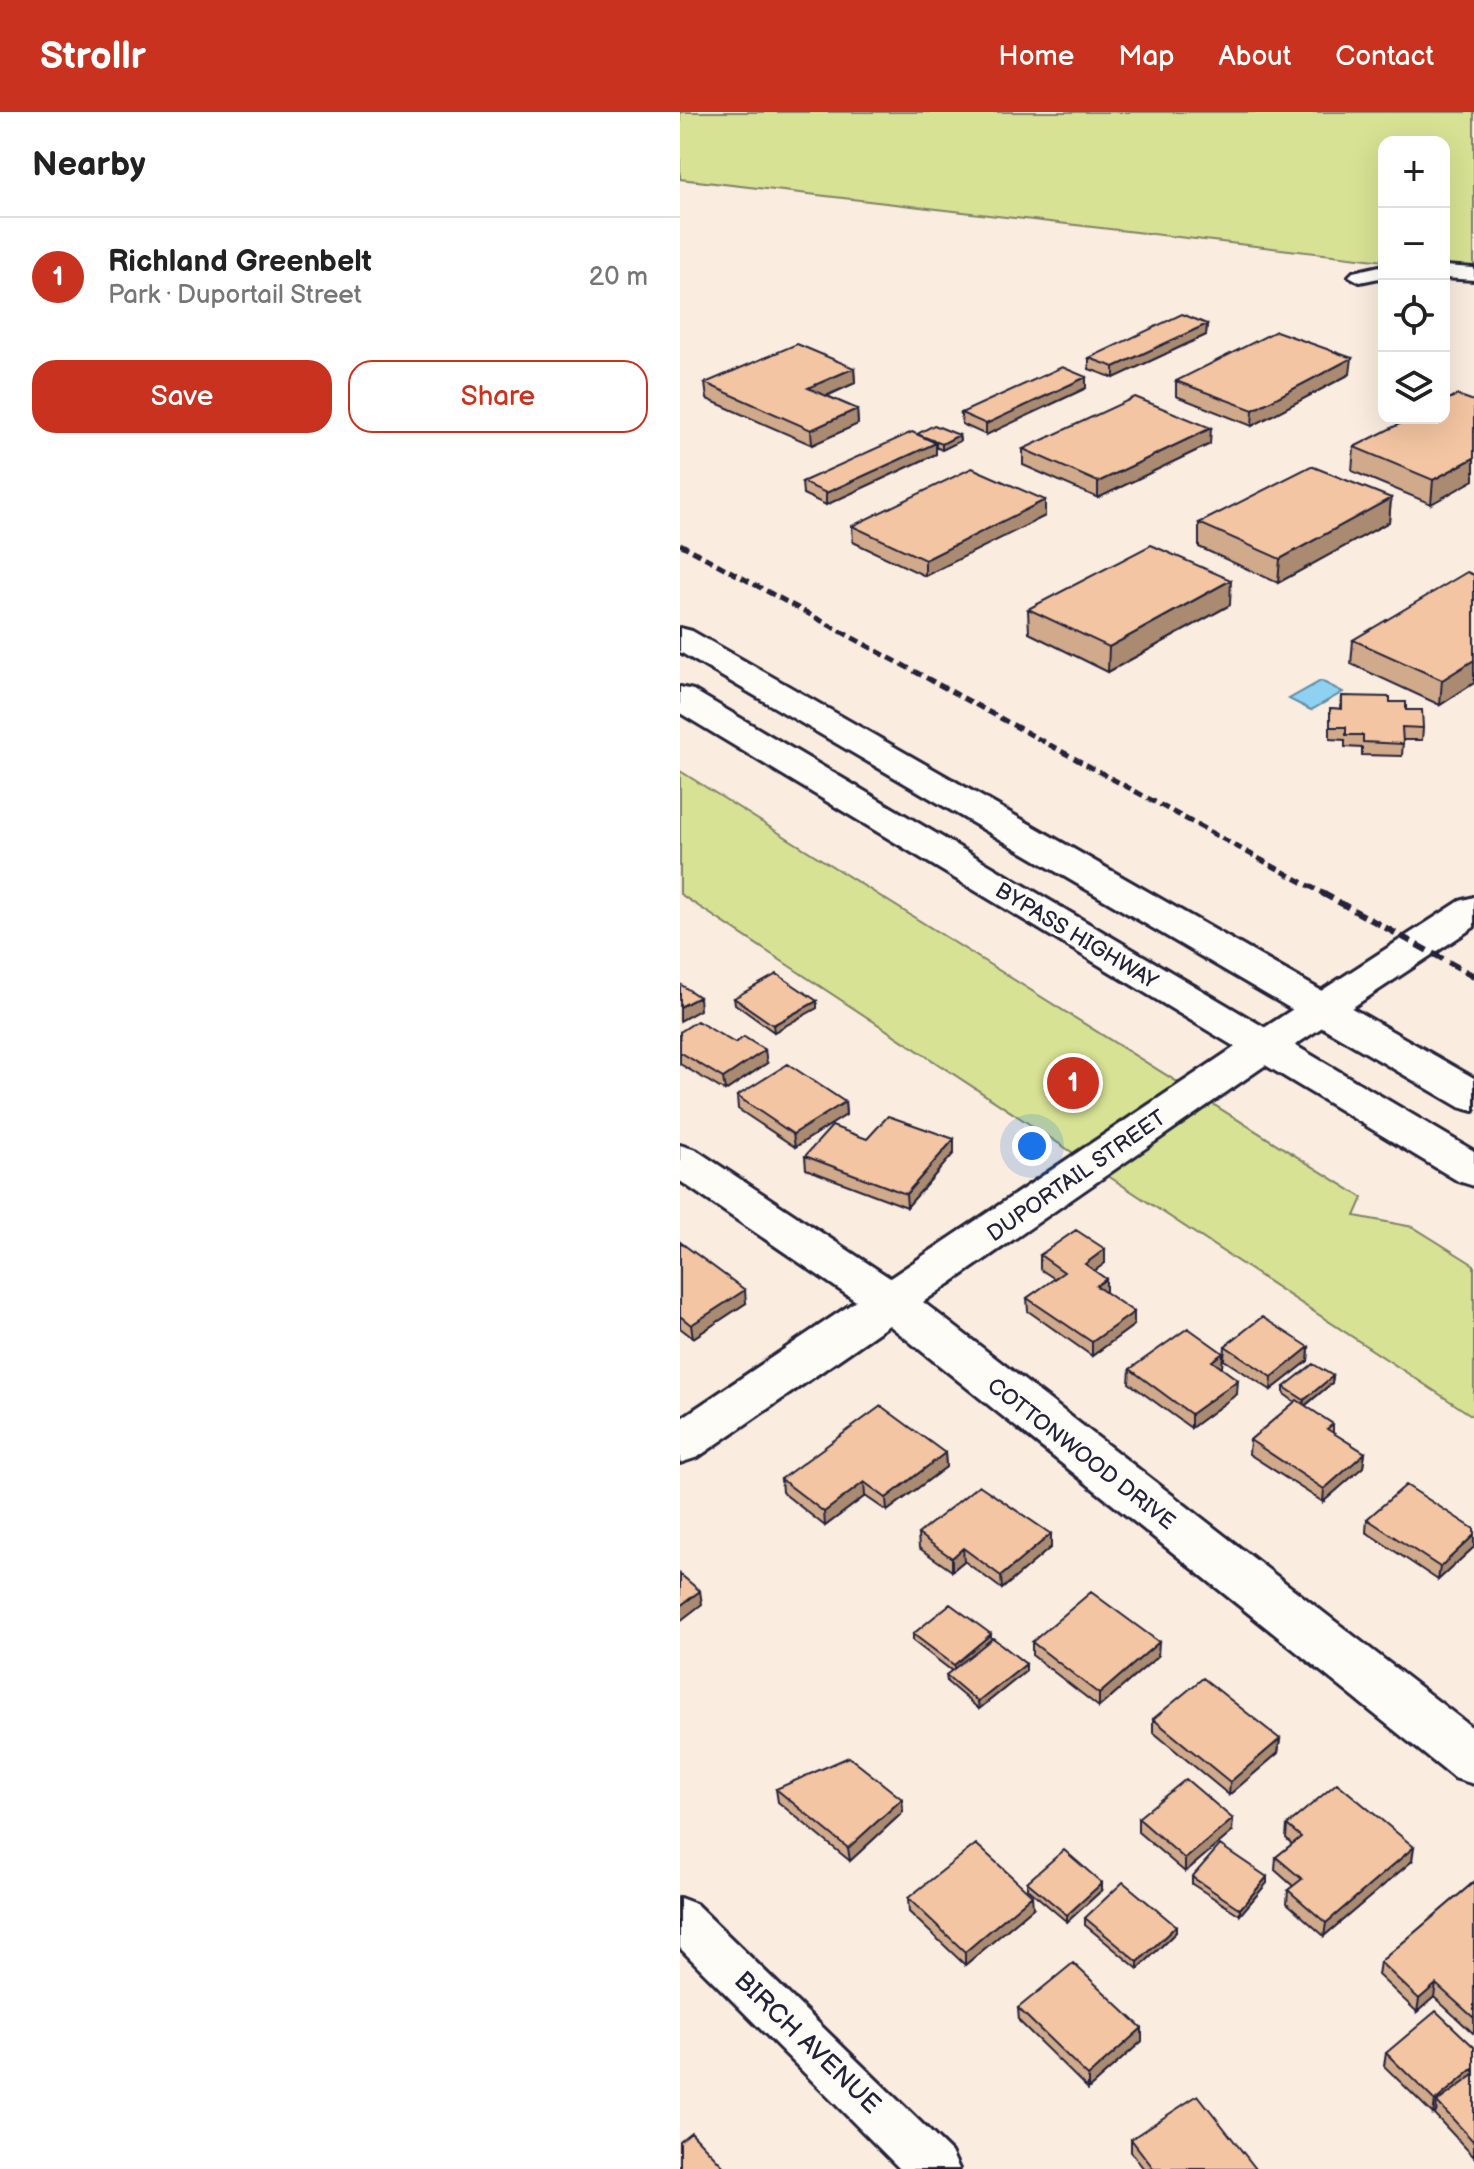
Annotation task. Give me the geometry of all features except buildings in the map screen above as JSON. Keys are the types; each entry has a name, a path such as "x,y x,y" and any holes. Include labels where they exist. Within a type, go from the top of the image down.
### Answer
{"main road":[{"path":"680,638 1474,1097"},
{"name":"BYPASS HIGHWAY","path":"680,698 1474,1171"},
{"name":"DUPORTAIL STREET","path":"680,1444 1265,1046 1474,909"},
{"name":"COTTONWOOD DRIVE","path":"680,1160 891,1302 1474,1761"}],"street":[{"path":"1360,276 1378,272"},
{"path":"1450,272 1474,274"},
{"name":"BIRCH AVENUE","path":"680,1918 934,2169"}],"green space":[{"path":"680,112 1474,112 1474,269 1450,267 1450,136 1378,136 1378,260 680,179"},
{"path":"680,771 1363,1198 1355,1216 1413,1227 1474,1265 1474,1417 680,894"}],"water":[{"path":"1321,681 1343,692 1311,710 1289,699"}],"railway":[{"path":"680,544 1326,895"},
{"path":"1322,893 1474,976"}],"place":[{"name":"Richland Greenbelt","path":"1073,1083"}]}
